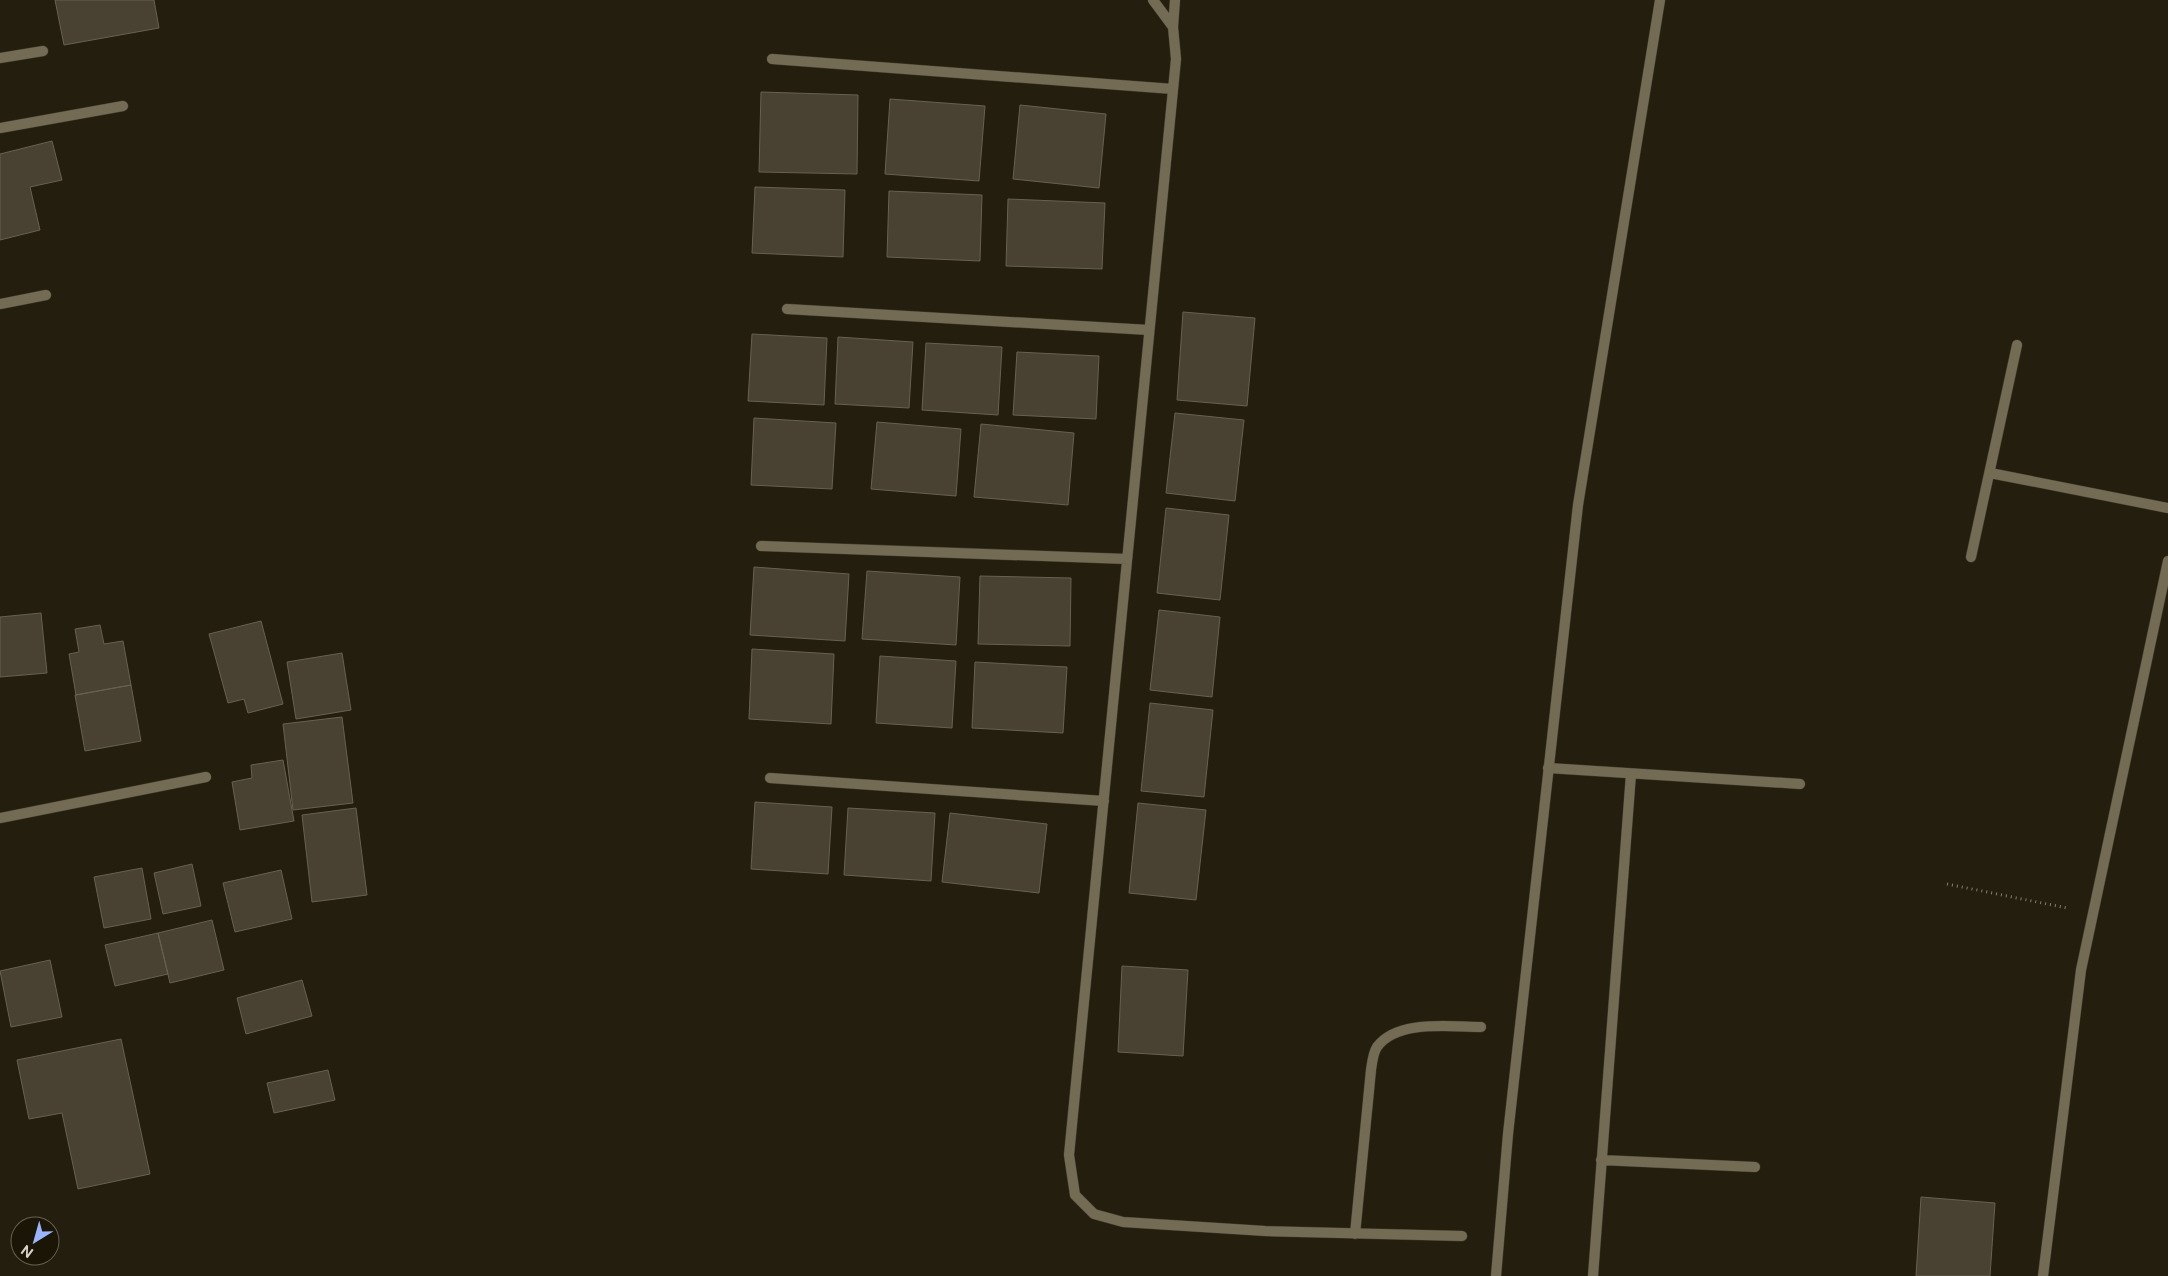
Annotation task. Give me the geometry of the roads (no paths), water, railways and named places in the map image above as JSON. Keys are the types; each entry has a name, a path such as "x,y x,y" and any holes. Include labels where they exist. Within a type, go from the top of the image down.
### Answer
{"street":[{"path":"1153,0 1173,27"},
{"path":"1175,0 1173,27 1176,59 1069,1155 1076,1194 1094,1214 1124,1222 1265,1231 1462,1236"},
{"path":"1496,1276 1509,1124 1578,505 1660,0"},
{"path":"0,58 43,52"},
{"path":"772,59 1173,89"},
{"path":"0,128 123,106"},
{"path":"0,304 46,296"},
{"path":"787,310 1149,330"},
{"path":"1971,557 2017,345"},
{"path":"1990,473 2168,508"},
{"path":"761,546 1127,559"},
{"path":"2043,1276 2081,970 2168,561"},
{"path":"1548,768 1800,784"},
{"path":"1593,1276 1631,774"},
{"path":"0,818 206,776"},
{"path":"770,778 1104,801"},
{"path":"1355,1234 1370,1070 1376,1048 1390,1035 1414,1027 1481,1027"},
{"path":"1602,1160 1755,1167"}]}
